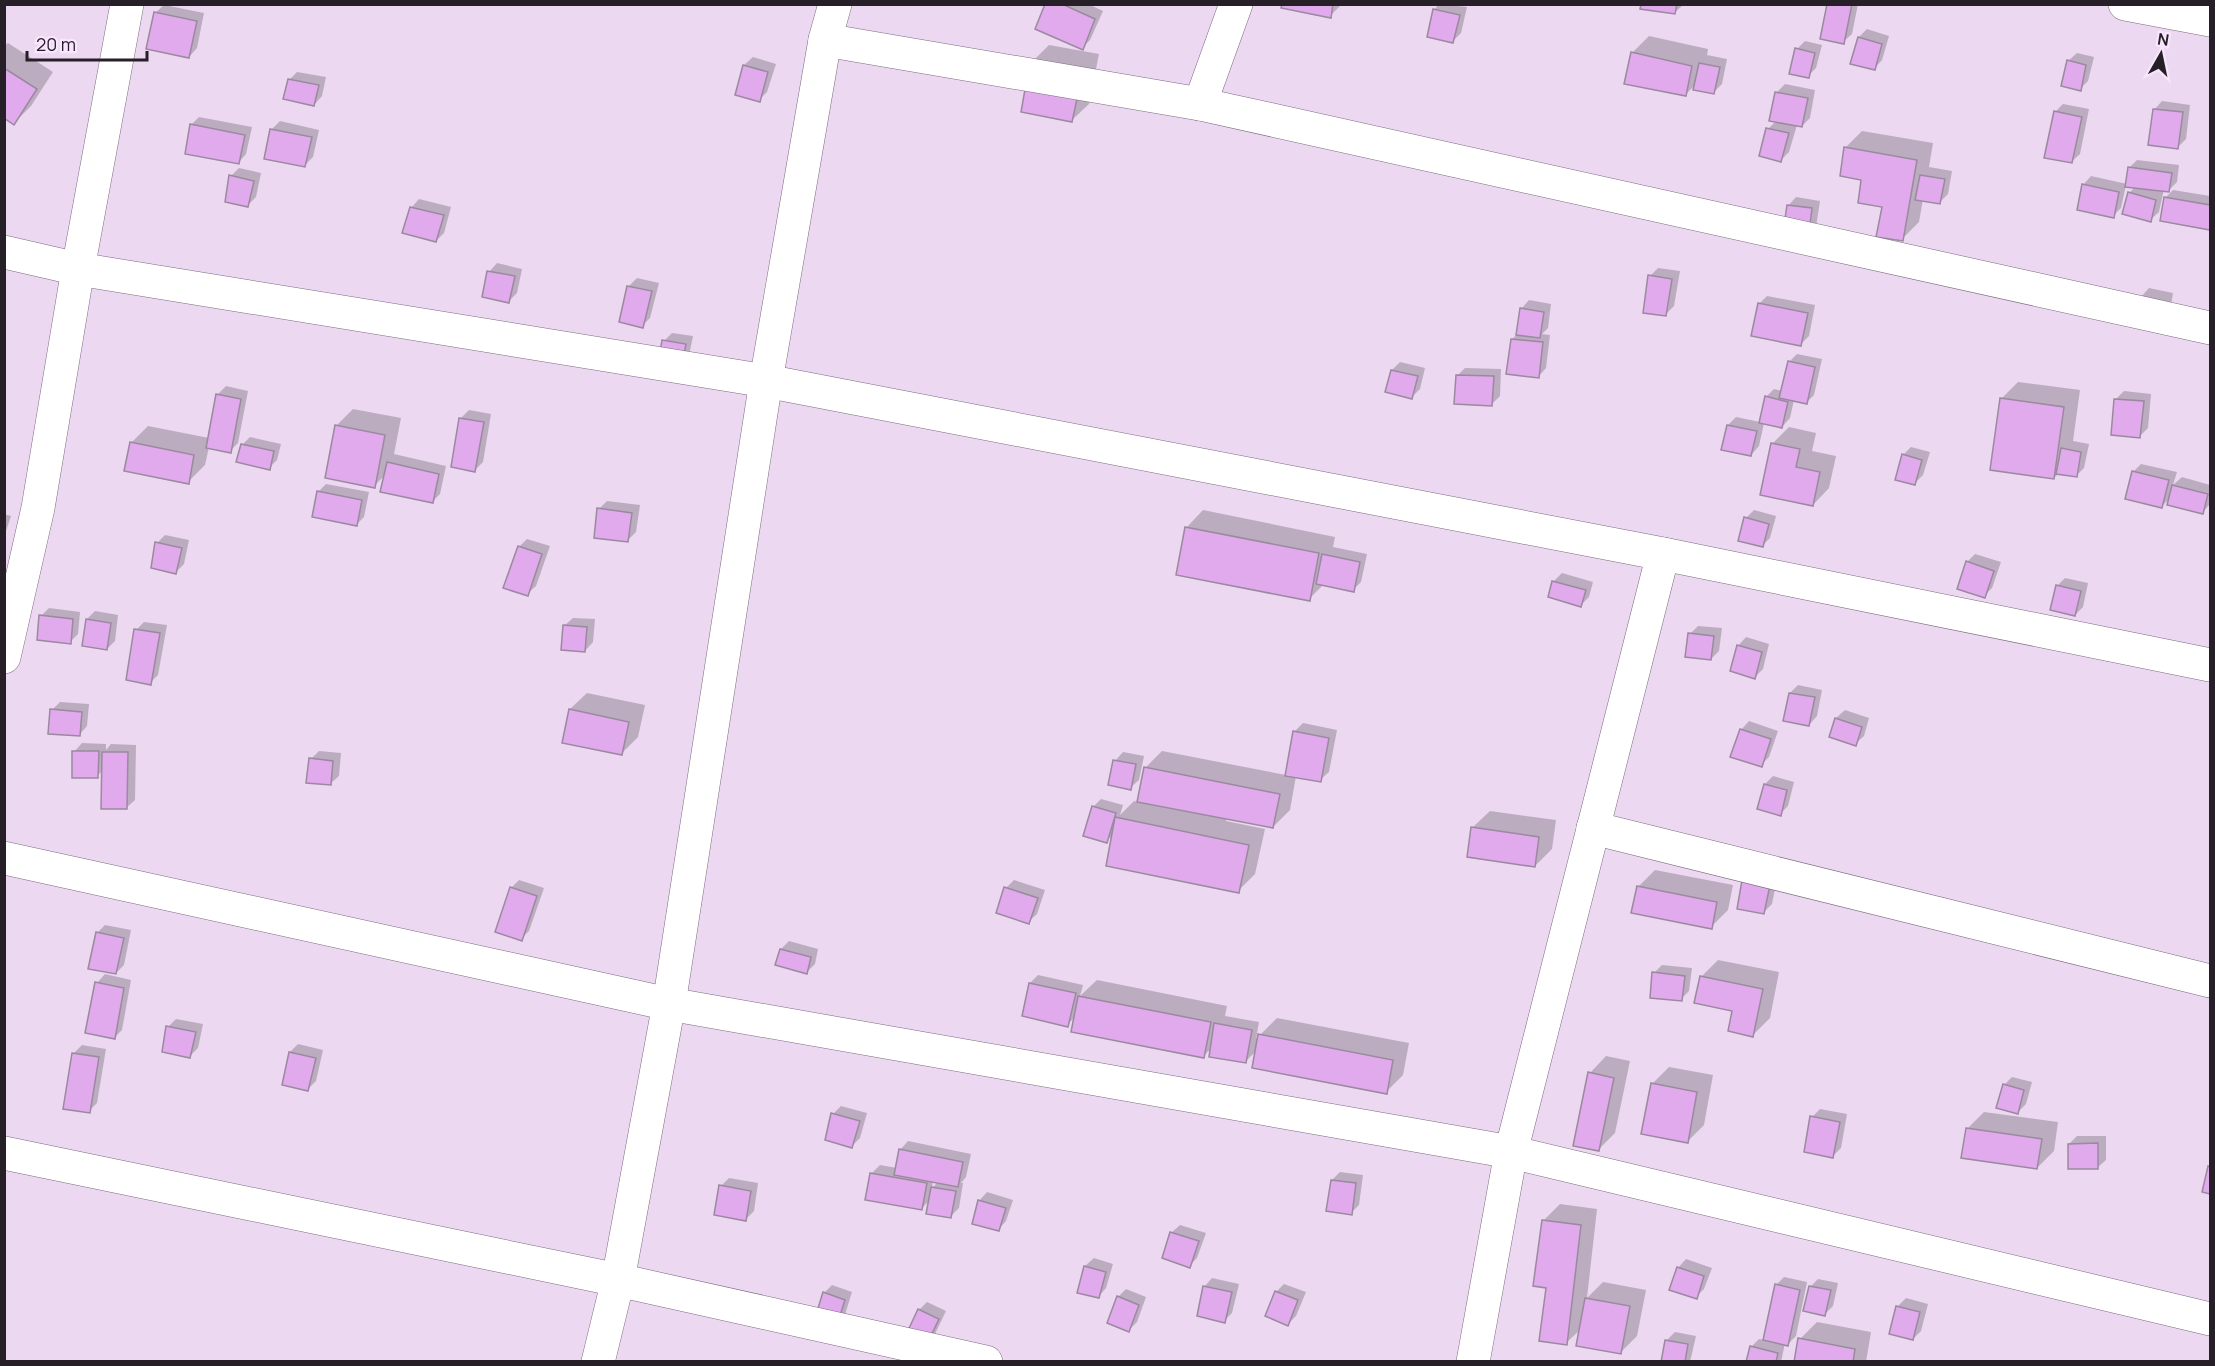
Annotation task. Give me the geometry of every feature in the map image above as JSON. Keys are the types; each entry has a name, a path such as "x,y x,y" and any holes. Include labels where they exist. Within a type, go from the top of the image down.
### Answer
{"street":[{"path":"4,657 38,508 78,268 127,4"},
{"path":"598,1362 618,1280 669,1004 766,381 825,40 836,4"},
{"path":"1200,104 1236,4"},
{"path":"2126,4 2211,20"},
{"path":"825,40 1200,104 2211,328"},
{"path":"4,252 78,268 766,381 1663,554 2211,665"},
{"path":"1473,1362 1511,1152 1663,554"},
{"path":"1593,828 2211,981"},
{"path":"4,858 669,1004 1511,1152 2211,1319"},
{"path":"4,1153 618,1280 986,1362"}],"building":[{"path":"1045,4 1062,4 1095,19 1083,50 1035,29"},
{"path":"1282,4 1333,4 1331,18 1281,8"},
{"path":"1641,4 1677,4 1675,14 1640,9"},
{"path":"1827,4 1852,4 1844,44 1820,39"},
{"path":"1433,9 1460,15 1453,43 1427,37"},
{"path":"154,12 197,21 189,58 146,49"},
{"path":"1858,37 1882,44 1875,70 1850,64"},
{"path":"1795,48 1815,53 1809,78 1789,74"},
{"path":"1631,52 1692,66 1686,96 1624,84"},
{"path":"2067,60 2086,65 2081,91 2061,86"},
{"path":"1030,61 1083,71 1072,122 1021,112"},
{"path":"1699,63 1720,67 1714,94 1693,90"},
{"path":"743,65 768,72 760,102 735,95"},
{"path":"4,68 37,89 14,125 4,118"},
{"path":"288,79 319,85 314,106 283,99"},
{"path":"1775,92 1808,98 1802,127 1769,121"},
{"path":"2153,109 2183,112 2178,149 2148,145"},
{"path":"2054,111 2082,117 2072,163 2044,158"},
{"path":"190,124 245,135 239,164 185,154"},
{"path":"1766,128 1789,133 1781,162 1759,156"},
{"path":"270,129 312,137 305,167 264,159"},
{"path":"1844,147 1917,160 1903,241 1876,237 1882,207 1858,203 1861,180 1840,176"},
{"path":"2128,167 2172,173 2169,192 2125,187"},
{"path":"229,175 254,181 248,207 225,202"},
{"path":"1920,175 1945,179 1940,204 1915,200"},
{"path":"2082,184 2119,192 2114,218 2077,210"},
{"path":"2128,192 2156,200 2151,222 2122,214"},
{"path":"2164,197 2210,205 2210,230 2160,221"},
{"path":"1787,205 1812,208 1807,250 1781,246"},
{"path":"410,207 444,215 436,242 402,233"},
{"path":"487,271 515,276 509,303 482,297"},
{"path":"1648,275 1672,279 1666,316 1643,313"},
{"path":"627,286 652,291 643,328 619,322"},
{"path":"1758,303 1808,313 1801,346 1751,336"},
{"path":"1520,308 1544,312 1540,338 1516,335"},
{"path":"1511,339 1543,342 1539,378 1506,374"},
{"path":"662,340 686,344 681,370 658,366"},
{"path":"1788,361 1815,367 1807,404 1779,398"},
{"path":"1391,370 1418,376 1412,399 1385,392"},
{"path":"1456,375 1494,376 1492,406 1454,404"},
{"path":"216,394 241,399 231,453 206,448"},
{"path":"1765,396 1788,402 1782,428 1759,423"},
{"path":"2000,398 2064,407 2054,479 1990,470"},
{"path":"2114,399 2144,401 2140,438 2111,435"},
{"path":"459,418 484,422 475,472 451,467"},
{"path":"335,425 385,435 375,488 325,478"},
{"path":"1727,425 1757,431 1751,456 1721,450"},
{"path":"130,442 194,455 189,484 124,471"},
{"path":"1771,443 1800,449 1796,467 1820,472 1813,506 1760,495"},
{"path":"241,444 274,451 270,470 236,462"},
{"path":"2061,448 2081,452 2077,477 2056,474"},
{"path":"1902,454 1922,460 1915,485 1895,480"},
{"path":"387,462 439,474 433,503 380,492"},
{"path":"2132,471 2169,480 2162,508 2125,499"},
{"path":"2172,485 2208,494 2203,514 2167,505"},
{"path":"317,491 362,500 357,526 312,517"},
{"path":"597,508 632,513 628,542 594,538"},
{"path":"1744,517 1769,524 1763,547 1738,541"},
{"path":"1185,527 1319,553 1310,601 1176,575"},
{"path":"155,542 182,548 176,574 151,568"},
{"path":"518,546 542,554 528,596 503,588"},
{"path":"1322,554 1360,562 1354,592 1316,584"},
{"path":"1966,561 1994,571 1985,598 1957,589"},
{"path":"1552,581 1586,590 1581,607 1548,597"},
{"path":"2056,585 2081,591 2075,616 2050,610"},
{"path":"39,615 73,619 71,644 37,640"},
{"path":"86,619 111,623 107,650 82,646"},
{"path":"563,625 587,627 585,652 561,650"},
{"path":"134,629 160,633 151,685 126,680"},
{"path":"1688,633 1714,636 1711,660 1685,657"},
{"path":"1737,645 1762,652 1755,679 1730,671"},
{"path":"1789,693 1815,697 1809,726 1783,721"},
{"path":"50,709 82,712 80,736 48,734"},
{"path":"569,709 629,722 622,755 562,743"},
{"path":"1835,718 1862,727 1856,746 1829,737"},
{"path":"1740,729 1771,739 1762,767 1730,757"},
{"path":"1293,731 1329,738 1321,782 1285,776"},
{"path":"72,751 99,751 98,778 72,778"},
{"path":"102,752 128,752 127,809 101,809"},
{"path":"309,758 333,761 331,785 306,783"},
{"path":"1113,760 1136,764 1131,790 1108,785"},
{"path":"1144,767 1280,794 1273,828 1137,802"},
{"path":"1764,784 1787,790 1781,816 1757,809"},
{"path":"1092,806 1116,813 1107,843 1083,836"},
{"path":"1115,817 1249,845 1239,893 1106,866"},
{"path":"1471,827 1539,837 1535,867 1467,857"},
{"path":"1742,880 1770,885 1764,914 1737,909"},
{"path":"1637,886 1717,902 1712,929 1631,913"},
{"path":"510,887 537,896 522,941 495,932"},
{"path":"1004,887 1038,898 1029,924 996,913"},
{"path":"96,932 124,938 116,974 88,969"},
{"path":"780,949 811,957 807,974 775,965"},
{"path":"1652,972 1685,976 1682,1001 1650,998"},
{"path":"1700,976 1763,989 1753,1037 1728,1031 1732,1011 1694,1003"},
{"path":"95,982 124,988 115,1039 85,1033"},
{"path":"1029,983 1076,993 1068,1027 1022,1016"},
{"path":"1078,996 1211,1022 1204,1058 1071,1032"},
{"path":"1214,1023 1252,1030 1246,1063 1209,1057"},
{"path":"166,1026 196,1032 190,1058 162,1052"},
{"path":"1258,1034 1393,1060 1387,1094 1252,1068"},
{"path":"289,1052 316,1058 308,1091 282,1085"},
{"path":"72,1053 99,1057 90,1113 63,1109"},
{"path":"1588,1072 1614,1078 1599,1151 1573,1146"},
{"path":"1651,1083 1697,1092 1688,1143 1641,1134"},
{"path":"2003,1084 2024,1090 2018,1114 1996,1108"},
{"path":"831,1113 860,1121 852,1148 825,1140"},
{"path":"1810,1116 1840,1122 1833,1158 1804,1152"},
{"path":"1966,1128 2042,1139 2037,1169 1961,1158"},
{"path":"2098,1143 2098,1169 2068,1169 2068,1144"},
{"path":"899,1149 963,1162 958,1187 894,1175"},
{"path":"2208,1166 2210,1167 2210,1194 2202,1192"},
{"path":"870,1173 927,1183 922,1210 865,1200"},
{"path":"1331,1180 1356,1183 1352,1215 1326,1211"},
{"path":"719,1185 751,1191 746,1221 714,1215"},
{"path":"931,1187 956,1191 951,1218 926,1214"},
{"path":"978,1200 1006,1208 999,1231 972,1224"},
{"path":"1542,1220 1581,1225 1567,1345 1539,1341 1546,1288 1533,1286"},
{"path":"1170,1232 1199,1241 1190,1268 1162,1258"},
{"path":"1084,1266 1106,1272 1099,1298 1077,1293"},
{"path":"1677,1267 1704,1276 1697,1299 1669,1290"},
{"path":"1775,1284 1800,1290 1788,1346 1763,1340"},
{"path":"1203,1286 1232,1292 1225,1323 1197,1316"},
{"path":"1809,1286 1831,1290 1825,1316 1803,1311"},
{"path":"1275,1291 1298,1300 1288,1326 1265,1316"},
{"path":"823,1292 845,1300 836,1328 814,1321"},
{"path":"1117,1296 1139,1305 1129,1332 1107,1323"},
{"path":"1585,1298 1630,1306 1621,1354 1576,1346"},
{"path":"1896,1306 1920,1312 1913,1340 1889,1334"},
{"path":"918,1309 939,1319 925,1348 904,1339"},
{"path":"1798,1338 1855,1349 1853,1362 1794,1362"},
{"path":"1665,1340 1688,1344 1685,1362 1661,1362"},
{"path":"1750,1346 1778,1353 1776,1362 1746,1362"}]}
